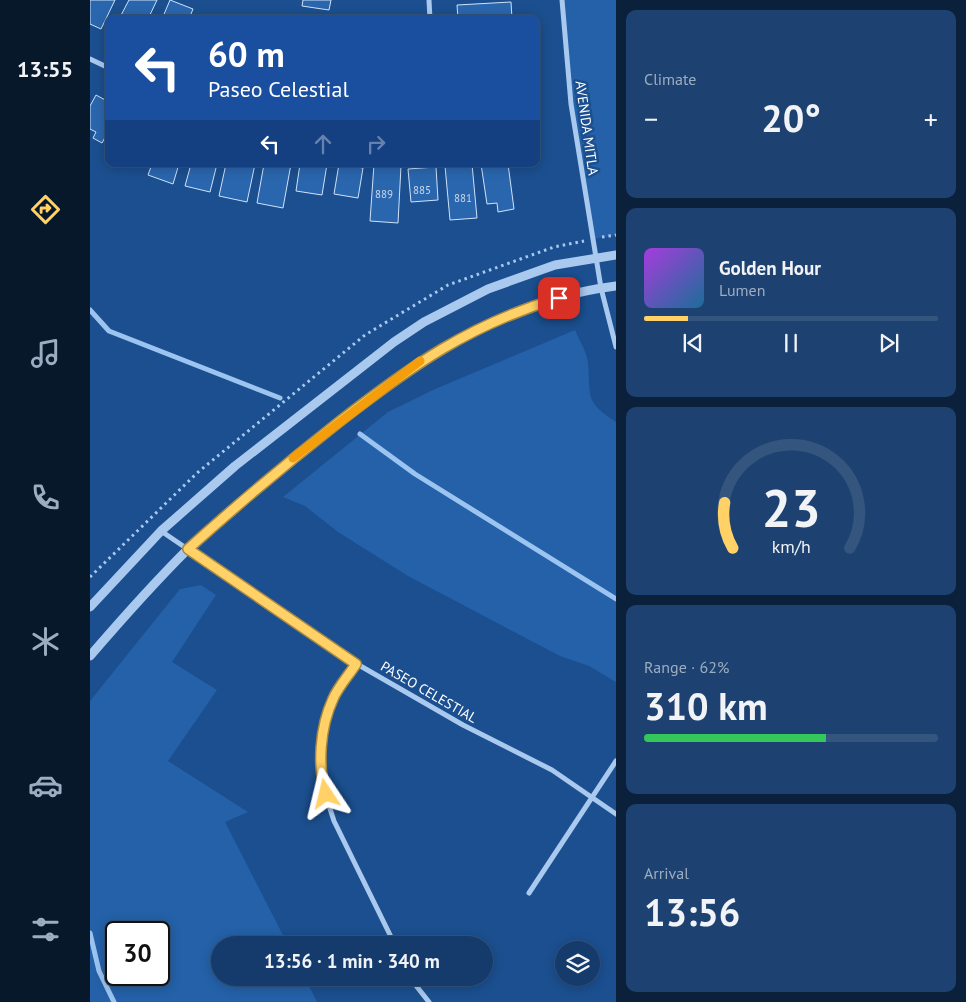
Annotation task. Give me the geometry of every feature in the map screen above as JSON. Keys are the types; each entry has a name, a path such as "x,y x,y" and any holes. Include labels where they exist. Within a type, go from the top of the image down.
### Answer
{"street":[{"path":"429,0 430,15"},
{"name":"AVENIDA MITLA","path":"562,0 571,104 596,258 616,347"},
{"path":"90,60 105,66"},
{"path":"90,607 161,531 235,466 394,342 424,322 488,289 555,265 616,255"},
{"path":"90,656 136,603 188,549 305,448 380,390 441,348 493,320 574,293 616,286"},
{"name":"PASEO CELESTIAL","path":"161,531 356,664 462,725 552,770 616,814"},
{"path":"356,664 333,699 322,737 321,780 334,821 391,936"},
{"path":"528,893 616,761"},
{"path":"416,986 428,1002"}],"shaded area":[{"path":"562,0 616,0 616,235 593,239 575,123"},
{"path":"575,330 585,350 591,398 599,409 616,422 616,682 589,666 560,656 408,576 338,532 305,506 283,497 388,412 435,389"},
{"path":"201,585 216,595 172,662 217,690 168,761 248,812 225,822 283,936 211,936 211,986 309,986 317,1002 90,1002 90,701 180,589"}],"building":[{"path":"90,0 115,0 108,15 105,15 105,21 101,29 90,24"},
{"path":"129,0 157,0 150,15 121,15"},
{"path":"170,0 193,9 191,15 164,15"},
{"path":"303,0 331,0 329,10 302,6"},
{"path":"511,2 512,15 458,15 457,5"},
{"path":"96,95 105,100 105,137 102,143 93,138 96,132 90,129 90,106"},
{"path":"151,167 178,167 173,184 148,175"},
{"path":"190,167 216,167 210,192 185,186"},
{"path":"225,167 254,167 247,202 219,196"},
{"path":"263,167 290,167 283,208 257,203"},
{"path":"300,167 327,167 322,195 296,191"},
{"path":"338,167 363,168 358,198 334,194"},
{"path":"374,167 401,167 398,223 370,221"},
{"path":"436,167 438,200 411,202 408,169"},
{"path":"445,167 472,167 477,218 450,220"},
{"path":"481,167 508,167 514,209 498,212 497,203 487,204"}],"waterway":[{"path":"90,310 109,331 280,398"},
{"path":"360,434 415,474 616,599"},
{"path":"90,933 99,971 114,1002"}],"slow traffic":[{"path":"293,458 420,361"}],"route":[{"path":"326,794 321,780 322,737 333,699 356,664 188,549 305,448 418,362 493,320 559,298"}]}
